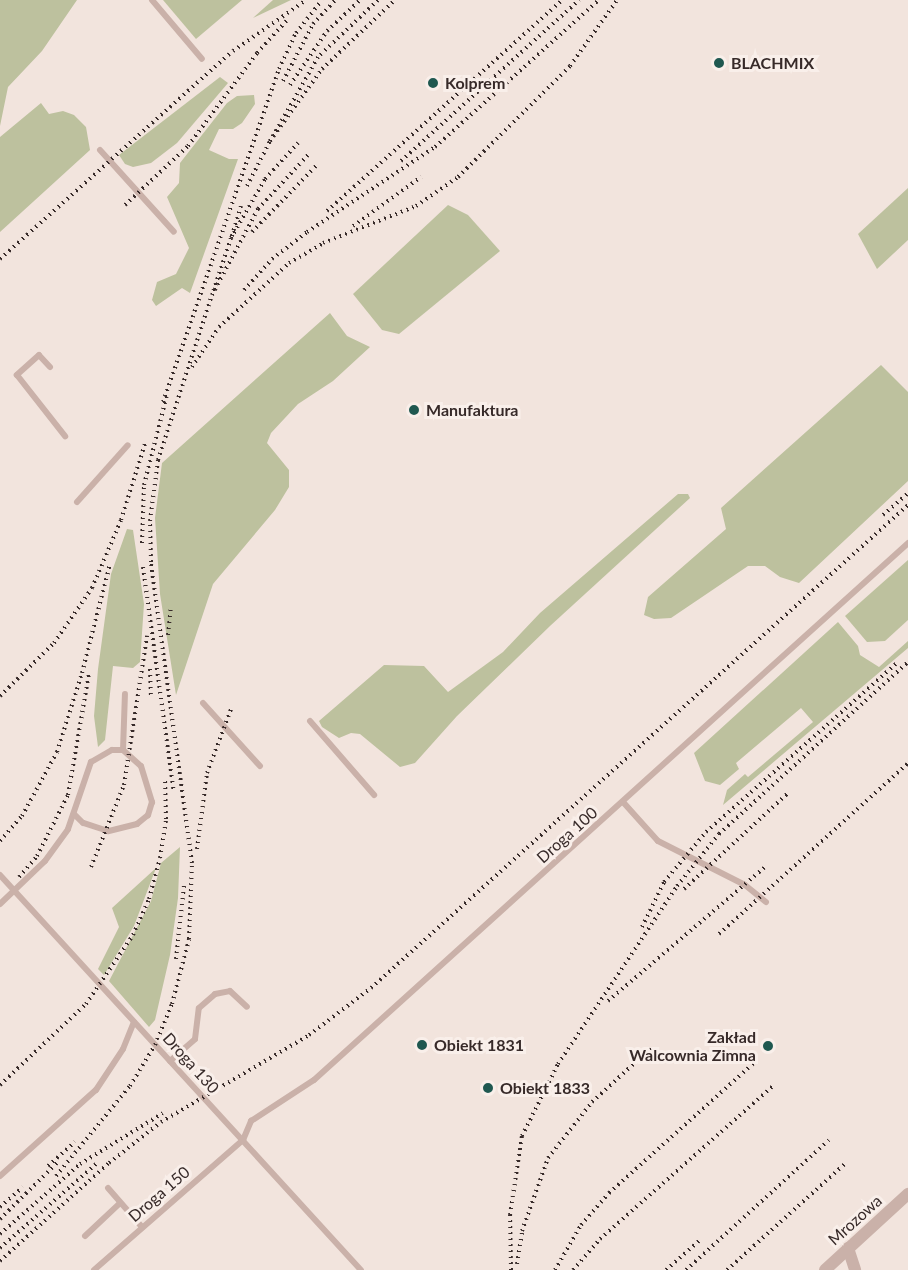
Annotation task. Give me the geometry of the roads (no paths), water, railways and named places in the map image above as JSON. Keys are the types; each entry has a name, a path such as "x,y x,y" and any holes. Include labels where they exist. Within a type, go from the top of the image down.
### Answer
{"street":[{"name":"Mrozowa","path":"825,1270 908,1194"},
{"path":"848,1248 855,1270"}],"lane":[{"path":"152,0 202,59"},
{"path":"100,150 174,232"},
{"path":"50,367 39,355 17,375 65,436"},
{"path":"77,502 128,445"},
{"name":"Droga 100","path":"243,1140 251,1121 314,1080 908,543"},
{"path":"74,814 83,823 108,831 137,824 148,815 152,802 146,775 123,750 125,694"},
{"path":"203,703 260,766"},
{"path":"310,721 374,795"},
{"path":"0,904 45,861 68,829 91,762 112,750 123,750"},
{"path":"623,802 658,841 745,885 766,902"},
{"name":"Droga 130","path":"0,875 361,1270"},
{"path":"170,1061 195,1039 200,1008 215,994 230,991 247,1007"},
{"path":"0,1176 96,1090 123,1050 134,1022"},
{"name":"Droga 150","path":"94,1270 243,1140"},
{"path":"108,1188 141,1227"},
{"path":"85,1236 120,1203"}],"railway":[{"path":"0,259 233,51 306,0"},
{"path":"163,402 279,69 296,33 322,0"},
{"path":"283,81 313,24 335,0"},
{"path":"290,85 327,31 360,0"},
{"path":"378,0 318,57 270,141 322,69 395,0"},
{"path":"327,211 562,0"},
{"path":"401,161 579,0"},
{"path":"244,290 272,259 307,232 435,147 599,0"},
{"path":"192,367 219,327 289,263 323,243 416,206 458,177 570,66 617,0"},
{"path":"125,205 188,146 257,53 288,19"},
{"path":"247,186 270,141"},
{"path":"241,206 231,238 265,179 298,143"},
{"path":"231,238 212,295 258,209 309,154"},
{"path":"252,232 316,166"},
{"path":"353,226 421,177"},
{"path":"56,1176 130,1086 155,1045 172,1004 189,939 192,863 151,562 150,521 158,460 212,295"},
{"path":"142,543 144,485 167,395"},
{"path":"0,696 54,643 92,588 121,520 145,444"},
{"path":"883,515 908,493"},
{"path":"0,1261 109,1163 161,1122 309,1035 371,988 908,505"},
{"path":"0,841 22,816 57,752 82,673 110,564"},
{"path":"143,567 174,792"},
{"path":"168,635 171,606"},
{"path":"91,867 124,785 147,636"},
{"path":"642,927 664,882 706,832 898,662"},
{"path":"511,1270 510,1215 522,1136 558,1064 677,886 719,834 908,662"},
{"path":"150,669 151,696"},
{"path":"19,877 37,856 68,795 89,673"},
{"path":"197,849 207,773 231,709"},
{"path":"719,934 908,763"},
{"path":"0,1085 86,1004 133,935 149,899 160,858 166,819 165,779"},
{"path":"684,889 788,793"},
{"path":"608,1001 766,866"},
{"path":"176,959 184,885"},
{"path":"517,1264 522,1231 548,1158 592,1102 651,1048"},
{"path":"555,1270 581,1225 609,1193 755,1062"},
{"path":"573,1270 600,1239 774,1085"},
{"path":"0,1234 80,1164 163,1113"},
{"path":"686,1270 829,1140"},
{"path":"48,1166 75,1142"},
{"path":"727,1270 847,1162"},
{"path":"0,1219 57,1163"},
{"path":"0,1248 96,1164"},
{"path":"0,1207 23,1187"},
{"path":"666,1270 700,1240"}],"place":[{"name":"BLACHMIX","path":"719,63"},
{"name":"Kolprem","path":"433,83"},
{"name":"Manufaktura","path":"414,410"},
{"name":"Obiekt 1831","path":"422,1045"},
{"name":"Zakład Walcownia Zimna","path":"768,1046"},
{"name":"Obiekt 1833","path":"488,1088"}]}
